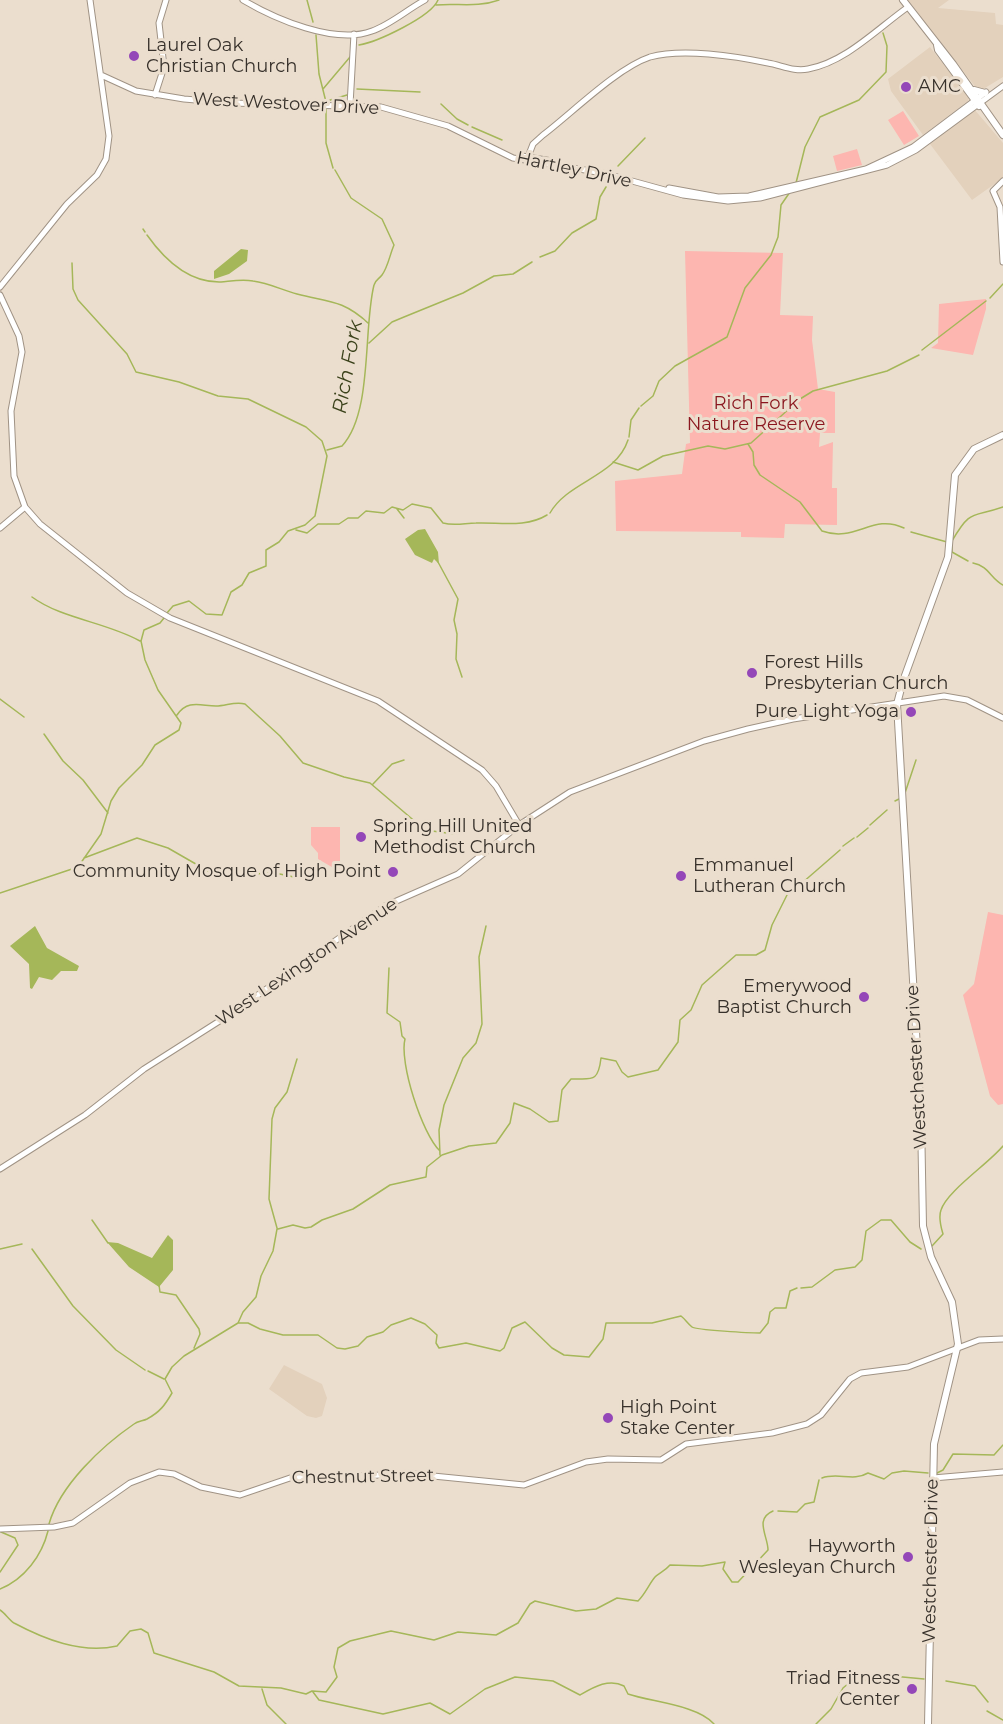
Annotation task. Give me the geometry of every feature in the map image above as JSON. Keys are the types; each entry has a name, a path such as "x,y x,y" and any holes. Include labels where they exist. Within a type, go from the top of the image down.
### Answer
{"main road":[{"path":"903,0 1003,135"},
{"path":"974,98 978,93 986,94 984,108"},
{"path":"974,98 984,108 997,128"},
{"name":"Westchester Drive","path":"928,1724 933,1478 937,1426 957,1349 956,1316 931,1257 923,1226 921,1118 897,704 903,681 945,568 950,544 952,486 955,475 974,448 1003,435"}],"street":[{"path":"0,287 67,204 97,175 106,159 109,136 90,0"},
{"path":"155,94 164,67 159,23 166,0"},
{"path":"243,0 274,16 305,27 354,34 378,29 425,0"},
{"path":"528,157 533,144 541,136 641,61 672,54 732,57 792,69 811,68 846,52 908,7"},
{"path":"352,105 354,34"},
{"name":"West Westover Drive","path":"101,75 128,88 155,94 231,103 381,107 444,124 503,153"},
{"name":"Hartley Drive","path":"503,153 513,158 612,175 683,195 716,200 751,200 866,169 894,158 913,147 974,98 1003,84"},
{"name":"Hartley Drive","path":"503,153 607,171 665,187 718,197 749,196 782,191"},
{"path":"1003,182 994,188 993,193 1000,207 1003,262"},
{"path":"0,295 19,336 22,352 11,411 11,434 14,476 25,507 54,536 127,593 152,609 204,633 360,692 471,761 496,786 519,825"},
{"path":"0,528 25,507"},
{"name":"West Lexington Avenue","path":"0,1169 85,1115 144,1069 232,1013 385,906 458,874 519,825 570,792 704,741 776,722 932,697 957,697 1003,718"},
{"name":"Chestnut Street","path":"0,1529 54,1527 73,1523 130,1483 159,1472 174,1474 201,1487 240,1495 283,1479 413,1474 524,1485 573,1466 600,1460 654,1462 666,1458 686,1444 796,1427 821,1414 857,1374 908,1367 984,1339 1003,1339"},
{"path":"933,1478 1003,1472"}],"shaded area":[{"path":"908,0 949,0 938,8 995,13 996,24 1003,25 1003,77 980,91 977,89"},
{"path":"930,47 969,97 968,101 923,135 891,91 888,79"},
{"path":"974,109 1003,143 1003,178 972,200 930,144"},
{"path":"241,249 248,250 247,261 229,274 214,279 214,271"},
{"path":"425,529 438,552 439,564 434,559 432,563 415,555 405,539 418,530"},
{"path":"35,926 47,948 79,966 77,971 61,971 52,980 39,977 32,989 30,988 29,964 10,946"},
{"path":"168,1235 173,1240 173,1270 159,1287 129,1267 107,1242 118,1243 152,1258"},
{"path":"284,1365 322,1384 327,1398 322,1416 316,1418 307,1416 269,1389"}],"green space":[{"path":"903,111 919,136 904,145 888,120"},
{"path":"857,149 862,165 837,171 833,156"},
{"name":"Rich Fork Nature Reserve","path":"685,251 783,253 780,315 813,316 812,340 818,389 835,392 835,433 820,433 819,447 833,442 832,488 837,488 837,525 785,524 784,538 741,537 741,532 616,531 615,481 682,474 686,444 690,443"},
{"path":"986,299 986,309 973,355 931,348 938,343 939,304"},
{"path":"311,827 340,827 340,868 337,870 318,859 318,853 311,845"},
{"path":"988,912 1003,915 1003,1104 998,1105 990,1096 963,995 974,984"}],"waterway":[{"name":"Rich Fork","path":"307,0 313,22"},
{"path":"359,45 390,34 415,21 438,0"},
{"path":"436,5 475,5 499,0"},
{"path":"796,183 805,147 820,117 859,100 886,72 887,46 883,33"},
{"name":"Rich Fork","path":"316,35 319,74 326,102"},
{"path":"323,89 350,57"},
{"path":"357,89 420,92"},
{"path":"327,101 347,95"},
{"path":"441,104 457,119 468,125"},
{"name":"Rich Fork","path":"326,109 326,143 333,168"},
{"path":"472,127 502,140"},
{"path":"618,166 645,138"},
{"name":"Rich Fork","path":"327,450 342,446 352,431 359,413 366,369 374,285 384,272 394,245 382,219 351,198 335,170"},
{"path":"540,257 555,251 572,233 596,219 600,197 606,187"},
{"path":"641,406 653,396 659,381 675,366 727,337 745,288 771,255 778,237 781,205 790,192"},
{"path":"147,235 169,261 198,278 221,282 245,280 265,283 342,305 368,323"},
{"path":"369,343 392,322 463,293 494,276 513,274 532,262"},
{"path":"72,263 73,289 78,300 127,354 136,372 179,382 218,396 248,399 306,427 322,441 327,456 315,516 305,525 288,531 279,542 266,550 266,566 249,573 242,585 231,592 222,615 206,614 189,601 173,606 167,613"},
{"path":"990,298 1003,284"},
{"path":"922,350 986,301"},
{"path":"613,462 638,470 663,456 708,446 725,449 751,443 800,399 813,391 887,371 919,355"},
{"path":"629,437 631,420 639,408"},
{"path":"550,513 568,493 613,463 628,440"},
{"path":"748,444 753,452 754,465 760,475 800,502 822,531 834,534 845,533 882,524 893,524 904,528"},
{"path":"296,530 307,533 318,524 339,524 348,518 358,518 366,511 384,513 392,507 403,510 412,504 431,508 443,523 452,524 512,524 530,522 547,515"},
{"path":"952,541 968,519 1003,507"},
{"path":"397,509 404,518"},
{"path":"911,532 947,542"},
{"path":"952,545 952,552 968,561"},
{"path":"438,562 458,599 454,620 457,634 456,659 462,677"},
{"path":"973,563 986,569 1003,585"},
{"path":"32,597 70,616 113,629 140,641"},
{"name":"Rich Fork","path":"0,893 78,867 101,834 111,801 119,788 142,765 155,745 179,730 181,723 158,690 145,660 141,641 144,630 160,623 164,618"},
{"path":"0,699 24,717"},
{"path":"177,715 190,705 245,704 280,736 303,763 370,783 425,830 454,834"},
{"path":"44,734 63,761 83,780 108,813"},
{"path":"373,784 392,764 404,760"},
{"path":"904,796 916,760"},
{"path":"895,801 899,799"},
{"path":"870,825 887,810"},
{"path":"857,837 868,828"},
{"path":"84,858 137,838 168,848 208,871 232,868 251,874 275,873 294,877"},
{"path":"843,846 854,838"},
{"path":"802,883 840,850"},
{"path":"278,1229 293,1225 311,1227 322,1220 353,1209 390,1185 426,1177 427,1167 442,1155 469,1146 496,1143 510,1123 514,1103 530,1109 549,1122 558,1121 562,1090 571,1079 588,1079 595,1076 601,1058 616,1061 628,1077 658,1070 678,1042 680,1020 691,1010 702,985 736,955 756,955 765,950 772,925 788,893"},
{"path":"440,1155 439,1130 444,1105 463,1058 476,1043 482,1024 479,957 486,926"},
{"path":"389,968 387,1013 400,1022 402,1036 405,1039 405,1064 419,1114 426,1130 440,1151"},
{"path":"277,1228 269,1199 272,1119 275,1108 287,1092 297,1059"},
{"path":"932,1246 943,1234 940,1216 945,1203 959,1186 1003,1146"},
{"path":"92,1220 108,1243"},
{"path":"801,1288 812,1287 835,1270 855,1267 862,1260 866,1231 881,1220 891,1220 910,1242 921,1249"},
{"path":"49,1524 62,1495 96,1455 122,1433 152,1416 164,1405 172,1393 165,1379 172,1367 184,1356 238,1323 243,1312 256,1297 261,1276 273,1251 277,1229"},
{"path":"0,1249 22,1244"},
{"path":"32,1249 73,1306 116,1350 145,1370"},
{"path":"159,1285 160,1292 176,1295 199,1329 200,1334 194,1348"},
{"path":"238,1323 248,1323 283,1335 318,1335 337,1348 345,1349 358,1346 367,1337 411,1318 425,1324 437,1335 436,1343 439,1348 466,1343 500,1351 504,1348 512,1328 525,1322 552,1348 564,1355 589,1357 603,1339 606,1323 652,1323 681,1316 696,1328 760,1333 768,1323 770,1312 775,1308 786,1308 790,1291 797,1288"},
{"path":"148,1371 164,1379"},
{"path":"937,1473 943,1470 953,1454 994,1455 1003,1445"},
{"path":"822,1478 828,1476 857,1477 868,1473 884,1479 892,1473 904,1471 928,1473"},
{"path":"778,1511 797,1512 805,1504 814,1502 819,1480"},
{"path":"0,1610 14,1623 63,1644 90,1648 117,1646 130,1631 141,1629 148,1633 154,1653 214,1672 239,1686 281,1688 306,1694 312,1691 326,1692 337,1677 334,1667 338,1648 350,1641 391,1631 434,1640 458,1632 496,1635 518,1623 530,1604 535,1601 576,1611 596,1609 617,1598 638,1601 655,1577 670,1565 702,1566 725,1562 723,1569 732,1582 738,1582 768,1550 763,1523 767,1514 773,1511"},
{"path":"0,1589 25,1573 37,1557 48,1531"},
{"path":"0,1572 18,1545 15,1538 1,1532"},
{"path":"816,1724 831,1709 843,1688 849,1683 892,1676 924,1679"},
{"path":"313,1692 319,1700 383,1714 430,1703 450,1714 485,1689 515,1677 553,1681 580,1695 596,1687 613,1683 624,1686 628,1694 697,1712 714,1724"},
{"path":"946,1681 975,1686 988,1702"},
{"path":"262,1689 267,1705 286,1724"},
{"path":"987,1711 1003,1720"}],"place":[{"name":"Laurel Oak Christian Church","path":"134,56"},
{"name":"AMC","path":"906,87"},
{"name":"Forest Hills Presbyterian Church","path":"752,673"},
{"name":"Pure Light Yoga","path":"911,712"},
{"name":"Spring Hill United Methodist Church","path":"361,837"},
{"name":"Community Mosque of High Point","path":"393,872"},
{"name":"Emmanuel Lutheran Church","path":"681,876"},
{"name":"Emerywood Baptist Church","path":"864,997"},
{"name":"High Point Stake Center","path":"608,1418"},
{"name":"Hayworth Wesleyan Church","path":"908,1557"},
{"name":"Triad Fitness Center","path":"912,1689"}]}
